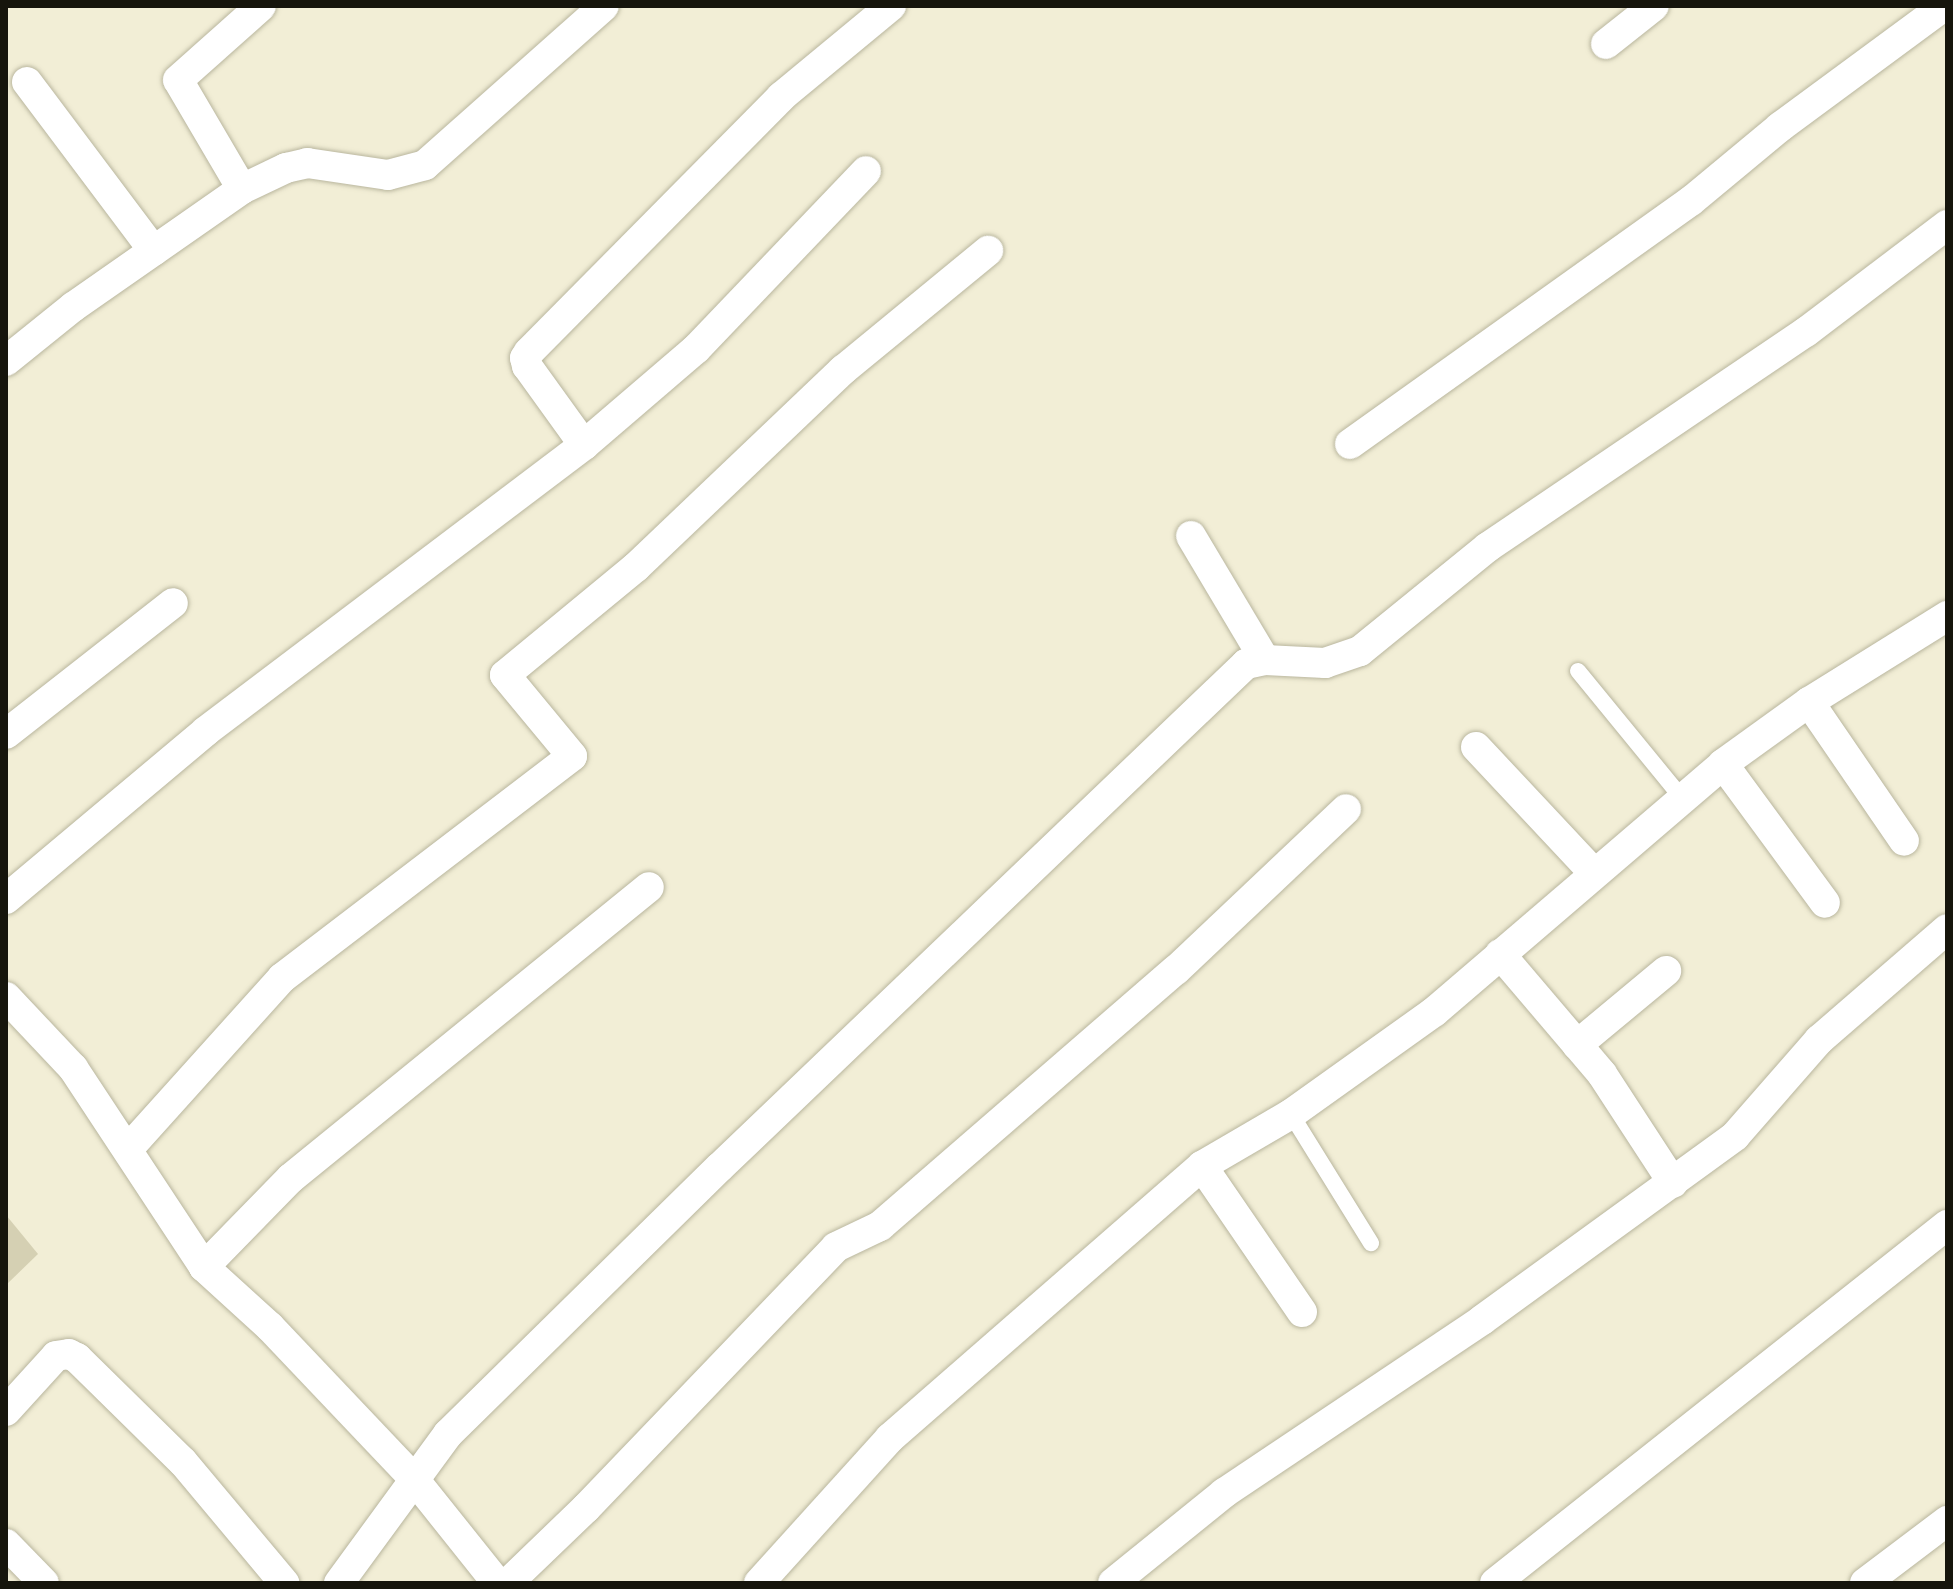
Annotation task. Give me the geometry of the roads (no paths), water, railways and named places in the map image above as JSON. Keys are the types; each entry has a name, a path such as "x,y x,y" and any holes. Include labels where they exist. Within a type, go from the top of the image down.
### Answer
{"street":[{"path":"242,189 178,80 261,6"},
{"path":"6,361 73,307 242,189 286,168 307,163 388,175 425,165 604,6"},
{"path":"584,445 527,366 525,358 529,352 781,97 891,6"},
{"path":"1606,44 1654,6"},
{"path":"1350,444 1691,201 1780,127 1944,6"},
{"path":"27,82 154,251"},
{"path":"6,899 206,731 584,445 696,349 866,171"},
{"path":"339,1583 448,1434 720,1167 1246,664 1265,660 1325,663 1360,651 1488,547 1806,332 1947,225"},
{"path":"129,1148 282,978 572,756 505,675 636,567 843,370 988,251"},
{"path":"1191,536 1265,660"},
{"path":"6,734 173,603"},
{"path":"759,1583 890,1438 1202,1166 1291,1114 1434,1012 1723,764 1809,702 1947,616"},
{"path":"1809,702 1904,841"},
{"path":"1476,747 1594,873"},
{"path":"1723,764 1825,903"},
{"path":"508,1583 586,1508 836,1247 880,1226 1176,970 1346,809"},
{"path":"204,1267 291,1178 649,887"},
{"path":"1113,1583 1224,1493 1482,1320 1735,1136 1819,1040 1947,929"},
{"path":"1500,954 1602,1074 1673,1183"},
{"path":"1577,1045 1666,971"},
{"path":"6,997 73,1068 129,1148 204,1267 270,1327 414,1479 497,1583"},
{"path":"1202,1166 1302,1312"},
{"path":"1495,1583 1947,1225"},
{"path":"6,1411 56,1356 69,1354 77,1358 183,1462 284,1583"},
{"path":"1865,1583 1945,1526"},
{"path":"6,1544 44,1583"}],"lane":[{"path":"1578,671 1682,798"},
{"path":"1291,1114 1371,1243"}]}
